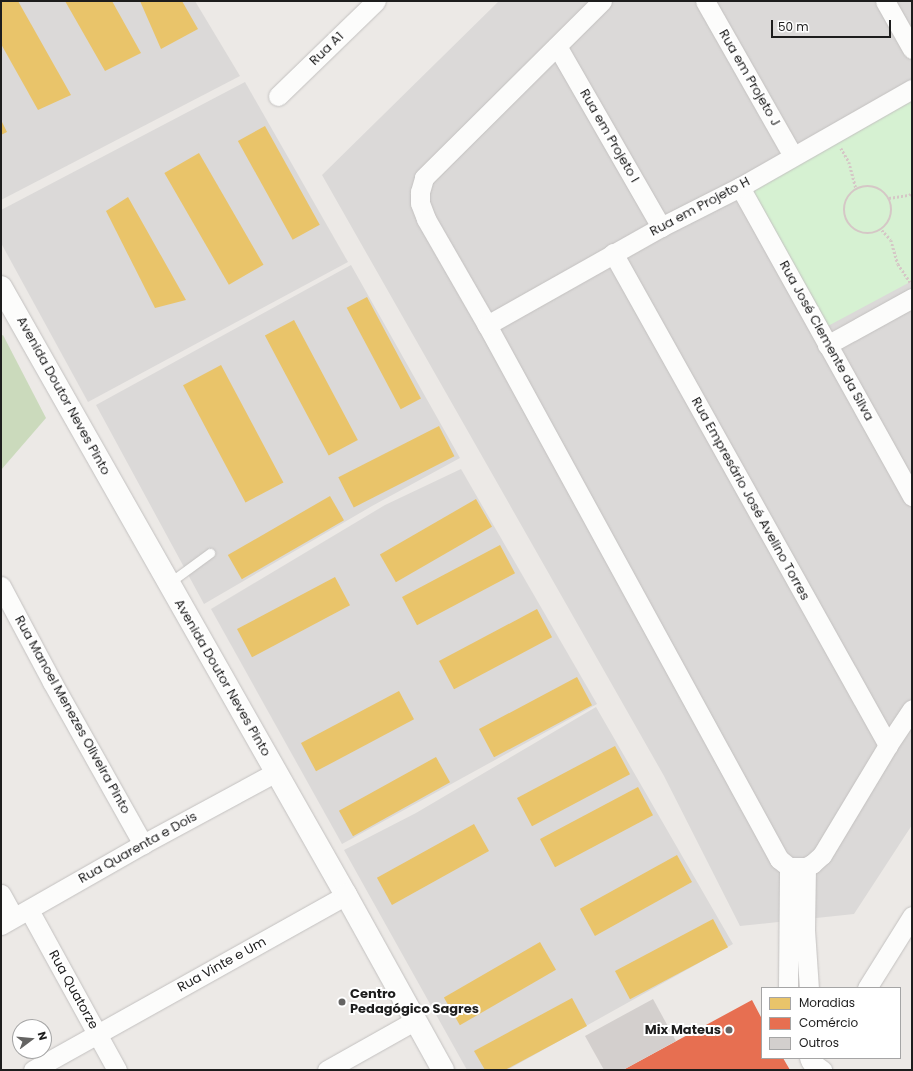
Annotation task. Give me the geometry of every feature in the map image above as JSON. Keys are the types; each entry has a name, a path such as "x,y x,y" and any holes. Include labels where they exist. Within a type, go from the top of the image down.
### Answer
{"street":[{"name":"Rua A1","path":"278,96 376,1"},
{"path":"602,1 424,178 420,192 420,203 426,218 488,325 779,859 797,867 812,864 822,855 888,744 912,709"},
{"name":"Rua em Projeto J","path":"705,1 793,156"},
{"path":"885,1 912,49"},
{"name":"Rua em Projeto I","path":"557,46 661,227"},
{"name":"Rua em Projeto H","path":"488,325 613,253 740,187 912,89"},
{"name":"Rua José Clemente da Silva","path":"740,187 912,496"},
{"name":"Rua Empresário José Avelino Torres","path":"613,253 888,744"},
{"name":"Avenida Doutor Neves Pinto","path":"1,287 346,895 443,1070"},
{"path":"827,344 912,298"},
{"name":"Rua Manoel Menezes Oliveira Pinto","path":"1,586 52,682 143,844"},
{"name":"Rua Quarenta e Dois","path":"15,917 143,844 276,772"},
{"path":"788,987 797,867"},
{"path":"797,867 805,930 809,987"},
{"name":"Rua Quatorze","path":"1,894 15,917 98,1035 117,1070"},
{"name":"Rua Vinte e Um","path":"33,1070 346,895"},
{"path":"868,987 912,916"},
{"path":"327,1070 416,1020"}],"lane":[{"path":"168,583 210,553"}],"path":[{"path":"833,134 849,162 856,188"},
{"path":"867,185 883,190 889,198 892,213 890,221 882,230 870,234 859,233 847,222 843,211 844,202 850,193 856,188 867,185"},
{"path":"889,198 909,195 912,193"},
{"path":"882,230 890,240 898,264 912,286"}],"shaded area":[{"path":"1,1 195,1 240,76 1,200"},
{"path":"499,1 912,1 912,825 854,914 740,926 664,776 322,175"},
{"path":"245,82 348,262 88,402 1,243 1,210"},
{"path":"351,265 460,458 372,506 204,604 96,405"},
{"path":"461,469 597,704 342,844 211,609 385,505"},
{"path":"596,707 733,944 507,1070 467,1070 344,850 416,813"}],"green space":[{"path":"912,92 912,281 828,326 744,195"},
{"path":"3,335 46,418 1,470 1,336"}],"building: Moradias":[{"path":"1,1 18,1 71,95 38,110 1,44"},
{"path":"65,1 112,1 141,53 105,71"},
{"path":"140,1 182,1 198,29 161,49"},
{"path":"1,120 7,132 1,135"},
{"path":"265,126 320,225 293,240 238,141"},
{"path":"199,153 264,265 229,285 164,173"},
{"path":"128,197 186,300 155,308 106,211"},
{"path":"367,297 421,399 401,409 347,308"},
{"path":"294,320 358,440 329,456 265,335"},
{"path":"221,365 283,482 245,503 183,385"},
{"path":"439,426 454,456 354,508 338,477"},
{"path":"330,496 344,520 242,579 228,555"},
{"path":"476,499 492,527 396,582 380,554"},
{"path":"500,545 515,573 417,625 402,597"},
{"path":"335,577 350,605 252,657 237,629"},
{"path":"537,609 552,637 454,689 439,661"},
{"path":"577,677 592,705 494,757 479,729"},
{"path":"399,691 414,719 316,771 301,743"},
{"path":"615,746 630,774 532,826 517,798"},
{"path":"436,757 450,782 353,836 339,811"},
{"path":"638,787 653,815 555,867 540,839"},
{"path":"474,824 489,851 392,905 377,878"},
{"path":"677,855 692,882 595,936 580,909"},
{"path":"713,919 728,947 630,999 615,971"},
{"path":"540,942 556,970 460,1025 444,998"},
{"path":"572,998 587,1026 505,1070 485,1070 474,1051"}],"building: Comércio":[{"name":"Mix Mateus","path":"752,1000 761,1017 761,1059 784,1059 790,1070 623,1070"}],"building: Outros":[{"path":"653,999 676,1041 623,1070 604,1070 585,1036"}],"place":[{"name":"Centro Pedagógico Sagres","path":"342,1002"},
{"name":"Mix Mateus","path":"729,1030"}]}
